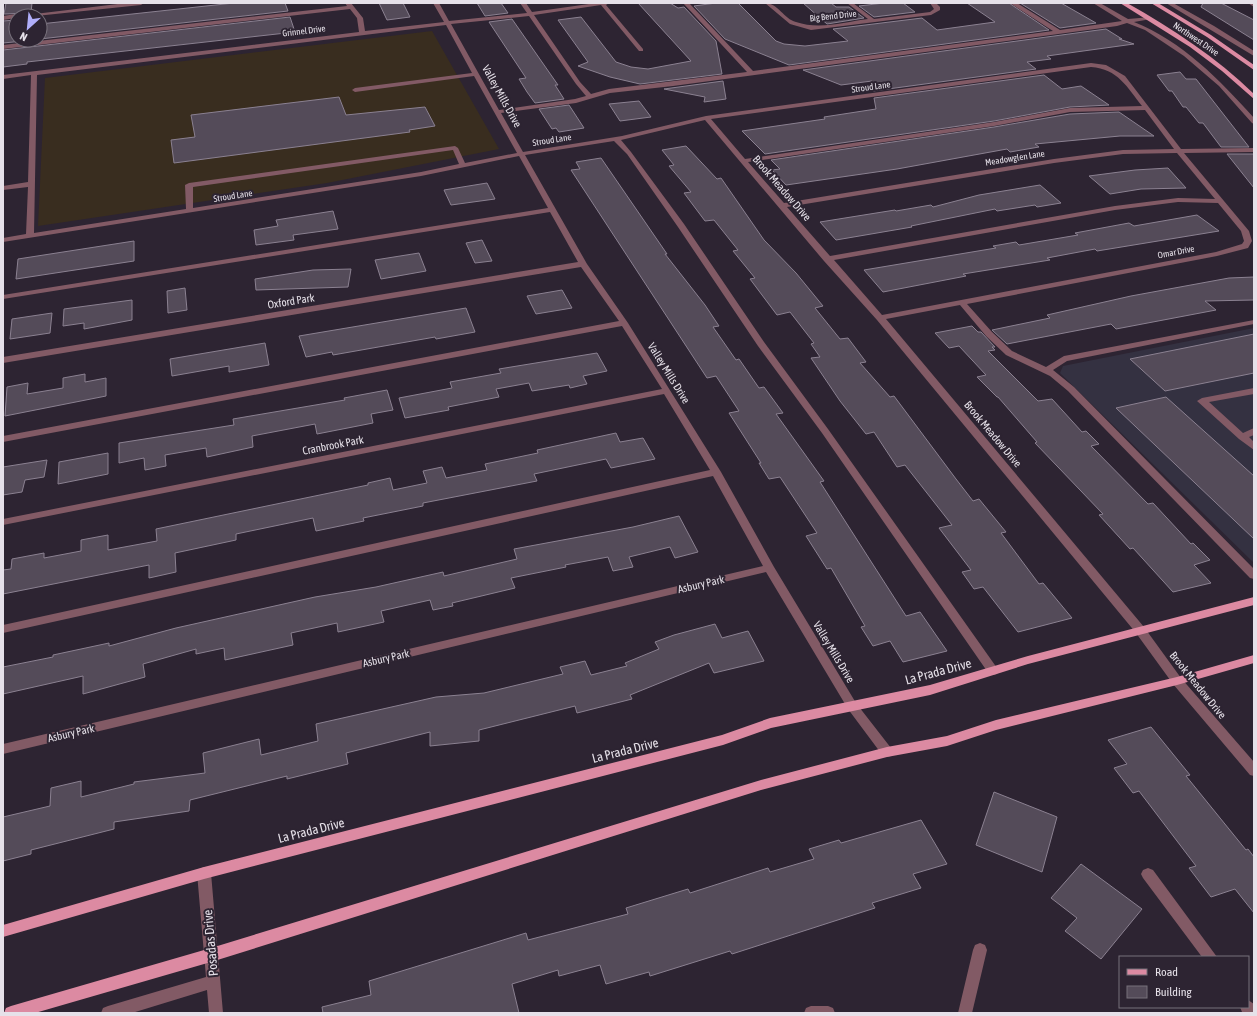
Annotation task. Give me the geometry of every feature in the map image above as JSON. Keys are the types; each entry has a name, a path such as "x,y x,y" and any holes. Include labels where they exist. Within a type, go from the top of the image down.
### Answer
{"main road":[{"name":"Northwest Drive","path":"1124,3 1195,48 1223,68 1254,97"},
{"name":"Northwest Drive","path":"1154,3 1209,36 1254,68"},
{"name":"La Prada Drive","path":"3,931 204,873 723,740 770,723 930,690 1028,660 1254,601"},
{"path":"11,1013 211,955 761,785 887,752 947,742 996,725 1177,681 1254,659"}],"street":[{"path":"48,13 108,5 141,3"},
{"name":"Valley Mills Drive","path":"436,3 583,264 624,323 667,391 716,472 769,568 852,706 887,752"},
{"path":"523,3 565,65 590,97"},
{"path":"686,3 750,73"},
{"name":"Big Bend Drive","path":"768,3 792,23 805,28 931,13 937,10 937,7 933,3"},
{"path":"850,3 872,20"},
{"path":"1013,3 1059,32"},
{"path":"1096,3 1127,21 1147,29 1186,55 1221,85 1254,122"},
{"path":"1169,3 1212,27 1254,54"},
{"path":"605,4 642,50"},
{"name":"Grinnel Drive","path":"3,77 605,4"},
{"path":"3,46 349,5 360,18 362,33"},
{"path":"497,112 576,101 609,91 1059,32 1149,18"},
{"name":"Stroud Lane","path":"3,240 421,174 521,154 616,139 706,118 1010,75 1091,65 1104,66"},
{"name":"Omar Drive","path":"880,318 1217,254 1245,246 1248,241 1245,231 1179,151 1123,77 1104,66"},
{"path":"30,236 34,74"},
{"path":"355,90 475,74"},
{"path":"743,161 994,124 1070,110 1147,108"},
{"name":"Brook Meadow Drive","path":"706,118 880,318 1140,630 1177,681 1254,771"},
{"path":"616,139 629,152 737,306 761,344 812,413 993,671"},
{"path":"190,211 189,185 455,148 463,166"},
{"name":"Meadowglen Lane","path":"781,206 1054,161 1123,152 1254,150"},
{"path":"3,188 31,184"},
{"path":"828,259 1115,208 1178,200 1220,201"},
{"path":"3,297 552,209"},
{"name":"Oxford Park","path":"3,360 583,264"},
{"path":"962,303 989,334 1009,353 1053,374 1071,389 1254,575"},
{"path":"1046,371 1064,359 1254,322"},
{"path":"3,439 624,323"},
{"name":"Cranbrook Park","path":"3,522 667,391"},
{"path":"1254,391 1202,401 1254,448"},
{"path":"1242,437 1254,431"},
{"path":"3,629 716,472"},
{"name":"Asbury Park","path":"3,749 769,568"},
{"name":"Posadas Drive","path":"204,873 216,1013"},
{"path":"1148,874 1209,956"},
{"path":"965,1013 980,950"},
{"path":"108,1013 214,981"},
{"path":"812,1013 828,1013"}],"shaded area":[{"path":"432,31 499,149 327,183 38,226 45,78"},
{"path":"1254,328 1254,563 1060,373 1063,366"}],"building":[{"path":"6,3 32,3 32,8 8,8 8,14 4,14"},
{"path":"234,3 285,3 288,11 48,38 48,23"},
{"path":"379,3 403,3 410,17 387,20"},
{"path":"477,3 501,3 508,13 485,16"},
{"path":"638,3 670,3 678,8 684,7 716,41 722,74 640,84 610,77 578,66 588,62 558,20 581,17 616,62 631,67 648,69 691,61"},
{"path":"716,3 738,3 776,41 784,44 805,46 848,41 833,29 922,18 937,30 995,22 967,3 1009,3 1049,30 789,65 725,39 694,6"},
{"path":"803,3 831,3 836,7 849,7 864,18 827,24"},
{"path":"884,3 903,3 915,12 874,17 859,6"},
{"path":"1020,3 1061,3 1096,23 1060,28"},
{"path":"1203,3 1221,3 1254,20 1254,40 1201,7"},
{"path":"290,17 295,32 27,62 27,64 3,67 3,50 20,48 48,48 48,45"},
{"path":"512,19 558,85 555,85 564,99 535,103 527,92 519,79 526,78 489,22"},
{"path":"3,21 8,21 8,43 3,43"},
{"path":"1106,29 1122,39 1119,39 1134,44 1047,56 1051,59 1027,62 1036,69 873,91 872,81 841,85 803,70"},
{"path":"1180,72 1186,79 1196,79 1249,147 1221,147 1203,123 1199,123 1186,107 1183,107 1172,91 1169,91 1157,75"},
{"path":"1044,75 1062,89 1081,86 1109,105 1070,107 994,121 765,154 742,131 825,119 824,117 876,109 874,98"},
{"path":"723,81 726,99 704,102 705,97 664,89"},
{"path":"339,97 346,115 425,107 435,126 409,130 410,132 174,163 171,140 195,137 191,115"},
{"path":"639,101 651,117 620,121 609,104"},
{"path":"569,105 584,128 559,132 556,128 552,129 539,109"},
{"path":"1119,112 1154,136 1120,136 1035,144 1039,147 1010,152 1007,149 897,169 786,185 772,170 780,169 771,160 994,127 1070,114"},
{"path":"686,146 717,179 721,178 764,240 796,273 823,306 815,308 840,339 848,338 866,362 860,363 890,397 894,396 973,501 979,499 1006,532 1001,533 1039,584 1043,583 1072,618 1018,632 983,587 974,589 962,572 971,570 939,528 952,525 905,465 897,467 874,432 866,434 840,401 811,358 820,357 811,344 814,343 790,312 777,315 750,279 755,278 733,251 738,250 714,220 705,221 684,193 691,192 669,166 674,165 662,150"},
{"path":"1227,154 1254,154 1254,188"},
{"path":"601,158 667,254 665,254 705,305 719,326 713,327 736,360 739,359 759,388 764,387 783,413 776,414 824,481 820,482 906,616 920,612 947,651 903,662 890,641 873,646 861,627 865,626 831,568 827,569 806,536 817,533 780,477 769,479 759,463 761,463 729,413 739,411 716,376 707,378 571,170 580,169 576,162"},
{"path":"1168,168 1186,188 1141,189 1110,194 1089,176 1135,170"},
{"path":"487,183 495,199 451,205 444,190"},
{"path":"1040,185 1061,203 1037,207 1035,205 997,211 995,209 911,226 912,227 836,240 820,222 931,205 933,207 979,195"},
{"path":"333,211 338,229 293,235 294,240 256,245 254,230 278,226 276,220"},
{"path":"1197,215 1219,231 1097,251 1095,249 1047,258 1050,260 963,274 966,276 883,292 864,270 996,248 993,246 1016,242 1019,245 1078,235 1075,233 1129,223 1134,226"},
{"path":"482,240 492,261 475,263 466,243"},
{"path":"134,241 134,261 16,279 18,259"},
{"path":"419,253 426,271 381,279 375,260"},
{"path":"351,269 348,287 256,290 255,279 313,270"},
{"path":"1254,277 1254,300 1205,301 1216,310 1116,329 1111,324 1007,344 992,330 1050,318 1047,315 1131,296 1229,278"},
{"path":"185,288 187,310 168,313 167,291"},
{"path":"562,290 572,308 536,314 527,296"},
{"path":"132,300 132,320 84,329 84,323 63,326 64,309"},
{"path":"466,308 475,332 436,339 435,337 333,355 332,352 306,357 299,336"},
{"path":"52,313 50,333 10,339 12,319"},
{"path":"972,326 978,332 981,332 995,347 992,347 995,350 988,351 1038,401 1052,399 1082,432 1086,431 1099,444 1091,446 1148,504 1153,503 1191,544 1193,543 1210,560 1194,565 1211,583 1173,592 1133,548 1130,549 1099,515 1103,514 1035,443 1037,442 998,397 977,377 986,375 959,346 949,348 935,333"},
{"path":"1254,334 1254,373 1165,391 1130,359"},
{"path":"265,343 269,365 229,372 229,366 172,376 170,359"},
{"path":"597,353 607,371 583,376 587,384 570,388 569,385 532,391 529,383 496,389 499,397 448,407 449,410 405,418 399,398 452,388 450,382 501,373 499,369"},
{"path":"85,374 85,382 106,378 106,396 5,416 7,387 28,383 27,394 63,388 63,378"},
{"path":"387,390 393,410 371,414 373,423 317,434 315,424 252,436 253,447 207,457 206,448 165,455 166,466 145,470 144,458 119,463 119,443 234,425 233,419 345,400 344,398"},
{"path":"1166,397 1254,476 1254,539 1116,408"},
{"path":"616,433 620,442 643,438 655,459 611,468 606,459 534,474 537,481 423,503 423,506 363,518 364,521 316,531 313,518 236,534 236,540 175,553 176,572 149,578 149,565 3,594 3,570 11,569 12,559 44,553 44,558 81,551 81,540 108,535 108,550 157,541 156,529 368,485 368,483 390,478 393,490 427,483 423,471 442,467 446,478 487,470 485,464 538,453 537,450"},
{"path":"108,453 108,474 58,484 59,462"},
{"path":"47,460 44,477 25,480 22,492 3,495 3,467"},
{"path":"679,516 698,552 675,558 670,547 629,557 633,567 613,571 608,557 565,565 566,567 511,578 515,588 452,603 453,606 433,610 430,600 381,611 384,622 338,632 337,623 291,633 293,645 225,660 224,648 196,654 196,649 143,664 145,677 83,694 83,676 3,694 3,667 53,657 53,655 109,643 109,646 176,628 315,597 376,587 443,572 444,576 517,559 514,549 633,527"},
{"path":"715,624 722,638 748,631 764,661 714,673 709,663 630,695 632,699 577,713 575,706 479,730 479,741 430,746 430,732 346,753 348,764 287,779 287,776 190,800 189,811 114,822 114,829 31,850 31,854 3,861 3,817 50,806 51,788 81,781 81,797 134,784 134,782 205,773 203,753 259,739 261,755 318,741 316,724 436,697 484,693 563,674 560,667 585,661 591,675 627,666 625,663 659,649 655,642 674,635"},
{"path":"1151,727 1190,775 1186,776 1246,850 1248,849 1254,857 1254,913 1235,889 1211,897 1189,868 1196,866 1139,791 1133,793 1114,768 1127,764 1108,740"},
{"path":"994,792 1057,817 1042,872 976,845"},
{"path":"921,820 947,864 913,874 921,888 872,903 875,908 732,954 730,951 650,976 649,972 606,984 600,965 559,976 558,970 512,984 519,1013 323,1013 322,1007 371,995 369,981 526,933 528,940 628,914 626,908 688,889 690,893 768,868 770,872 814,859 809,849 839,840 841,843"},
{"path":"1081,864 1142,909 1101,959 1065,931 1077,918 1051,898"}]}
